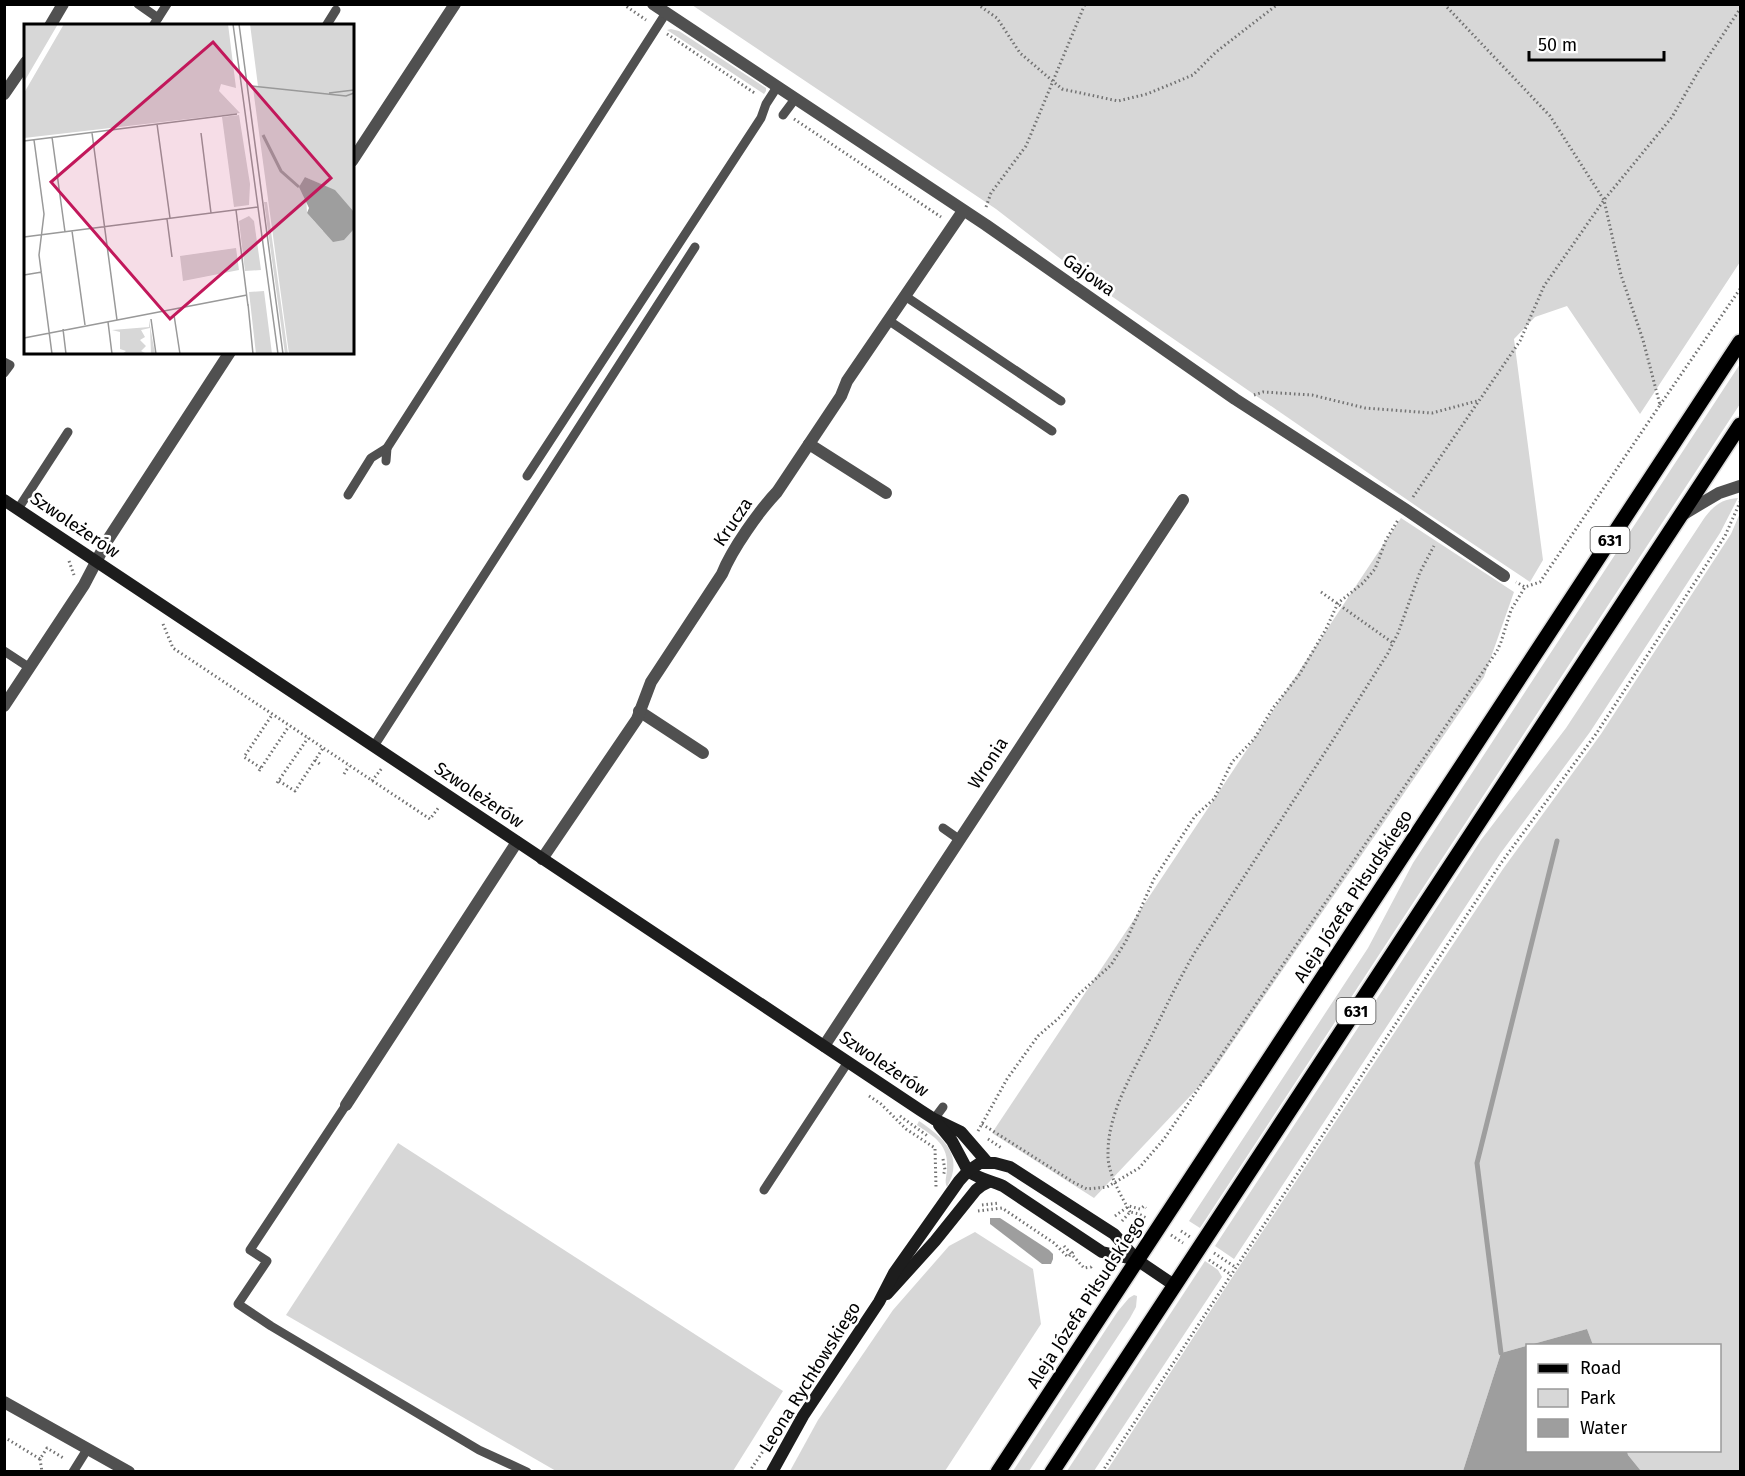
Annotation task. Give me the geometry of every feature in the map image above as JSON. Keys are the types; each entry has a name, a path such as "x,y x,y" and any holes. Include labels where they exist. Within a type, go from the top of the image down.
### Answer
{"main road":[{"name":"Aleja Józefa Piłsudskiego","path":"999,1472 1740,342"},
{"name":"631","path":"1052,1472 1740,425"}],"street":[{"path":"51,24 63,4"},
{"path":"354,158 455,4"},
{"name":"Gajowa","path":"653,4 963,211 1235,399 1504,576"},
{"path":"4,94 24,65"},
{"name":"Krucza","path":"542,859 637,719 651,682 722,574 728,560 767,502 777,492 841,396 847,381 963,211"},
{"path":"4,706 84,585 107,541 229,354"},
{"path":"809,444 886,493"},
{"path":"1681,515 1719,493 1740,486"},
{"name":"Szwoleżerów","path":"4,500 934,1119 961,1132 987,1162"},
{"name":"Wronia","path":"824,1046 1183,500"},
{"path":"639,711 703,753"},
{"path":"346,1105 517,842"},
{"name":"Szwoleżerów","path":"934,1119 952,1141 968,1171"},
{"path":"1137,1260 1102,1252 1003,1186 989,1182 968,1171 980,1163 987,1162 1010,1167 1113,1234 1137,1260 1174,1285"},
{"name":"Leona Rychłowskiego","path":"772,1472 803,1416 879,1302 894,1274 968,1171"},
{"name":"Leona Rychłowskiego","path":"879,1302 900,1281 976,1190 989,1182"},
{"path":"4,1402 129,1472"}],"lane":[{"path":"138,4 156,22 167,4"},
{"path":"327,24 336,10"},
{"path":"348,495 371,458 387,448 666,13"},
{"path":"527,476 761,118 766,104 777,87"},
{"path":"783,115 795,99"},
{"path":"374,746 695,247"},
{"path":"905,296 1062,401"},
{"path":"888,320 1052,431"},
{"path":"4,362 10,365 4,373"},
{"path":"18,509 68,432"},
{"path":"386,461 387,448"},
{"path":"4,651 30,668"},
{"path":"943,828 960,840"},
{"path":"764,1190 848,1062"},
{"path":"346,1105 250,1250 267,1261 238,1304 479,1450 526,1472"},
{"path":"934,1119 943,1107"},
{"path":"73,1472 88,1448"}],"path":[{"path":"977,4 997,18 1020,53 1062,89 1118,101 1147,94 1193,75 1216,52 1278,4"},
{"path":"989,212 984,210 991,193 1026,146 1085,4"},
{"path":"1444,4 1550,116 1604,200 1621,275 1660,405"},
{"path":"970,1141 1007,1079 1038,1036 1060,1017 1078,995 1111,964 1126,941 1154,879 1195,816 1214,799 1232,762 1254,740 1273,708 1299,675 1338,603 1363,583 1375,569 1386,540 1405,509 1520,341 1544,286 1604,200 1672,117 1698,72 1740,9"},
{"path":"982,1124 1087,1189 1107,1187 1139,1168 1164,1138 1497,651 1502,642 1510,610 1525,587 1540,582 1740,289"},
{"path":"1235,399 1263,392 1312,395 1365,408 1432,413 1479,400"},
{"path":"1102,1472 1501,863 1596,734 1725,536 1740,506"},
{"path":"80,537 89,525"},
{"path":"1130,1212 1109,1164 1108,1154 1109,1138 1115,1115 1126,1086 1195,952 1363,694 1393,643 1420,572 1442,534"},
{"path":"68,558 75,579 84,585"},
{"path":"1504,576 1525,587"},
{"path":"1322,592 1393,643"},
{"path":"162,621 173,648 349,766 430,819 440,804"},
{"path":"272,715 244,757 260,770 289,726"},
{"path":"308,738 278,782 295,791 323,748"},
{"path":"315,760 321,765"},
{"path":"344,774 349,766"},
{"path":"372,781 382,766"},
{"path":"868,1092 937,1142 941,1149 945,1170"},
{"path":"1114,1216 1128,1207 1140,1209 1144,1206 1146,1208"},
{"path":"1212,1251 1235,1267"},
{"path":"1207,1259 1230,1274"},
{"path":"4,1437 40,1459"},
{"path":"42,1472 40,1459 47,1448 61,1457"}],"green space":[{"path":"692,5 1740,5 1740,262 1640,414 1567,306 1535,317 1514,339 1543,560 1530,582 1088,280 996,209"},
{"path":"667,30 679,31 766,88 764,94"},
{"path":"1740,364 1740,404 1200,1228 1189,1221 1368,948 1413,863"},
{"path":"1738,498 1720,533 1590,732 1500,854 1234,1259 1215,1246 1481,840 1566,728 1706,515 1722,502"},
{"path":"1740,513 1740,1471 1641,1471 1627,1452 1721,1452 1721,1344 1593,1344 1587,1329 1526,1344 1526,1346 1501,1353 1463,1471 1106,1472 1503,869 1601,734 1731,534"},
{"path":"1401,518 1514,592 1484,677 1211,1074 1094,1198 992,1133"},
{"path":"919,1121 949,1148 954,1166 947,1187 946,1153 939,1142 917,1125"},
{"path":"398,1143 783,1391 733,1471 556,1471 286,1315"},
{"path":"975,1232 1033,1269 1041,1324 945,1471 790,1471 818,1420 893,1310 949,1246"},
{"path":"1205,1261 1218,1270 1222,1277 1094,1471 1067,1471"},
{"path":"1134,1295 1137,1296 1136,1307 1130,1318 1029,1471 1013,1471 1118,1311"}],"water":[{"path":"990,1218 1000,1218 1049,1250 1053,1254 1051,1264 1042,1264 990,1224"},
{"path":"1587,1329 1593,1344 1533,1344"},
{"path":"1526,1346 1526,1452 1627,1452 1641,1471 1463,1471 1501,1353"}],"waterway":[{"path":"1501,1353 1477,1163 1557,841"}]}
